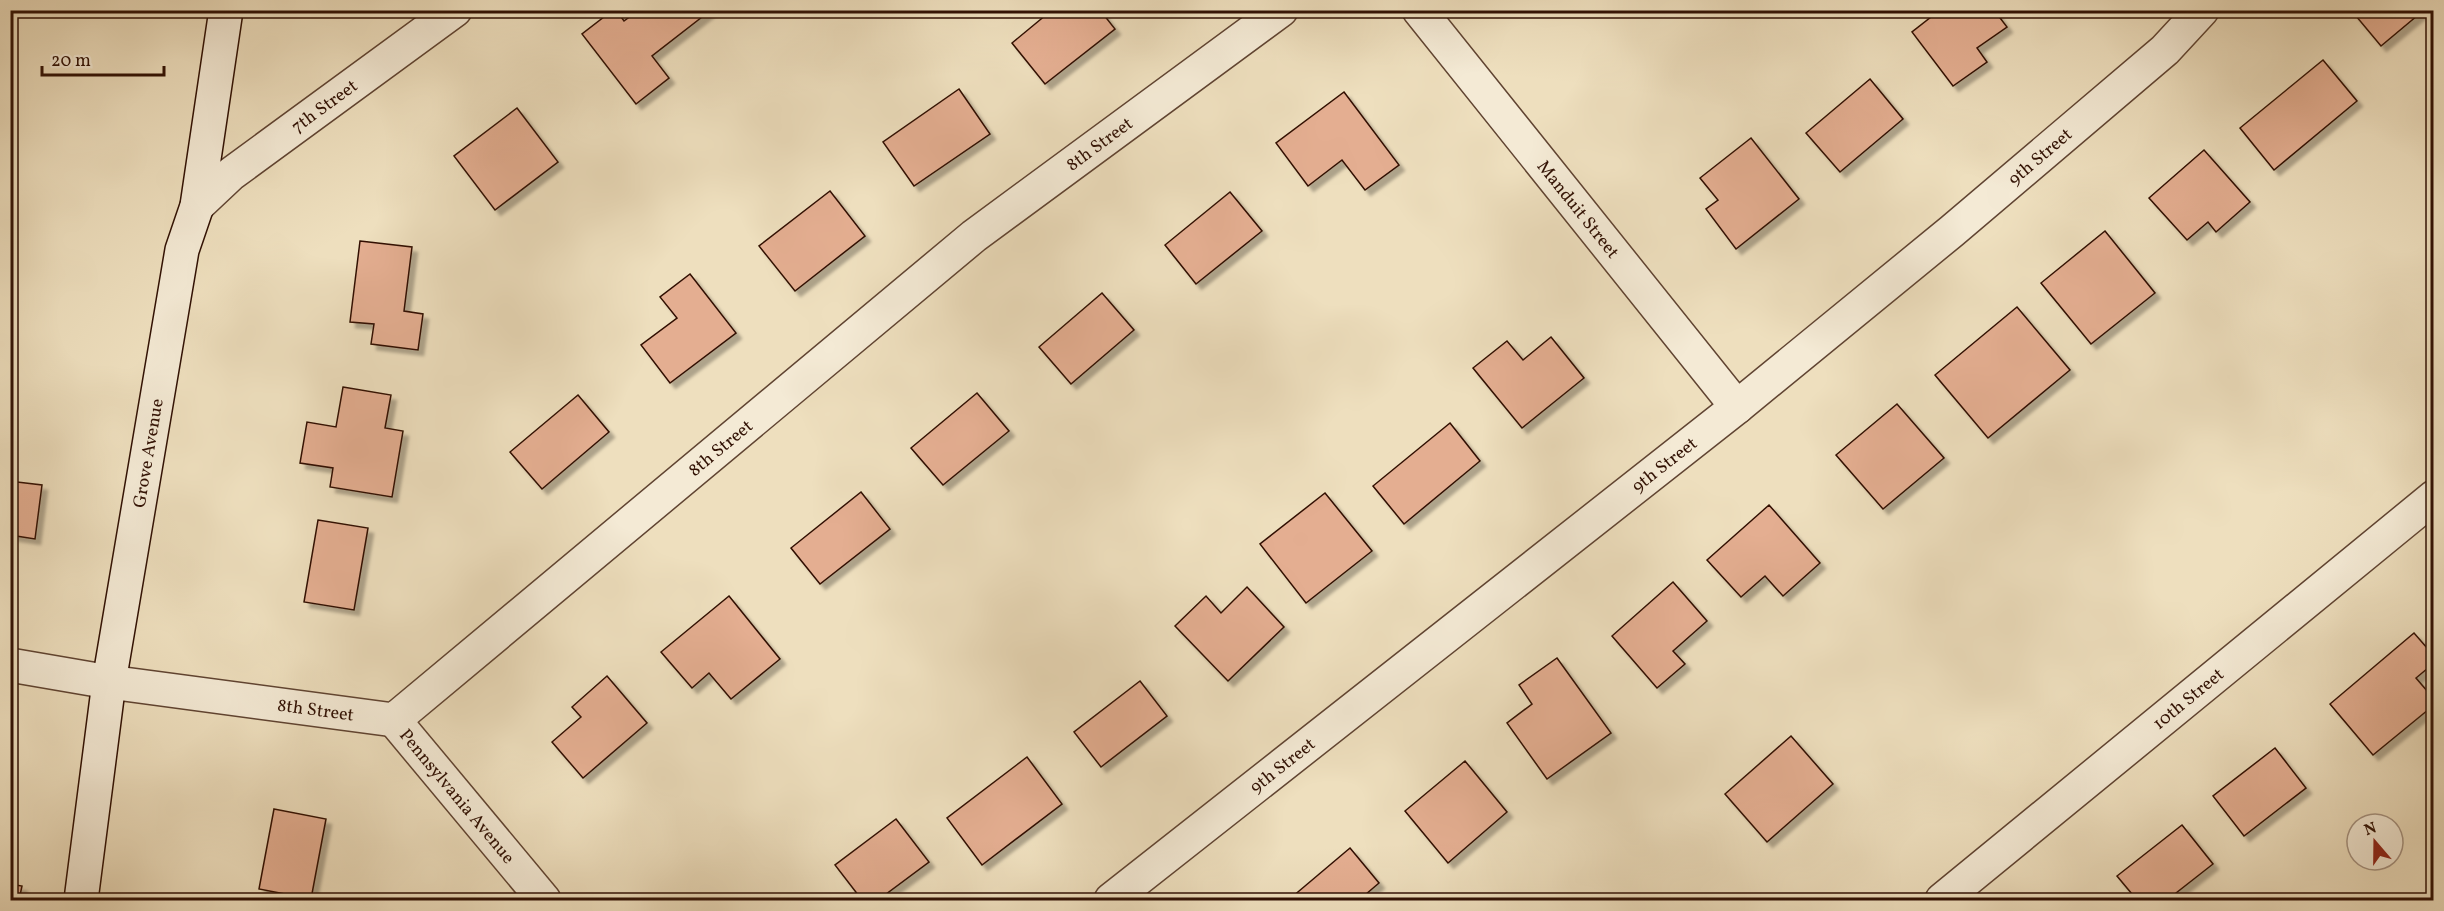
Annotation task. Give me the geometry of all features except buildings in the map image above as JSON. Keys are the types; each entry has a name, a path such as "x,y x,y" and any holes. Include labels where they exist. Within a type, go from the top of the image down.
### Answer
{"street":[{"name":"Grove Avenue","path":"81,900 109,682 182,250 197,206 226,10"},
{"name":"7th Street","path":"197,206 231,174 455,10"},
{"name":"8th Street","path":"109,682 394,720 974,236 1281,10"},
{"name":"Manduit Street","path":"1419,10 1737,407"},
{"name":"9th Street","path":"1111,900 1737,407 1952,231 2165,50 2202,10"},
{"name":"10th Street","path":"1942,900 2433,496"},
{"path":"10,665 109,682"},
{"name":"Pennsylvania Avenue","path":"394,720 544,900"}]}
